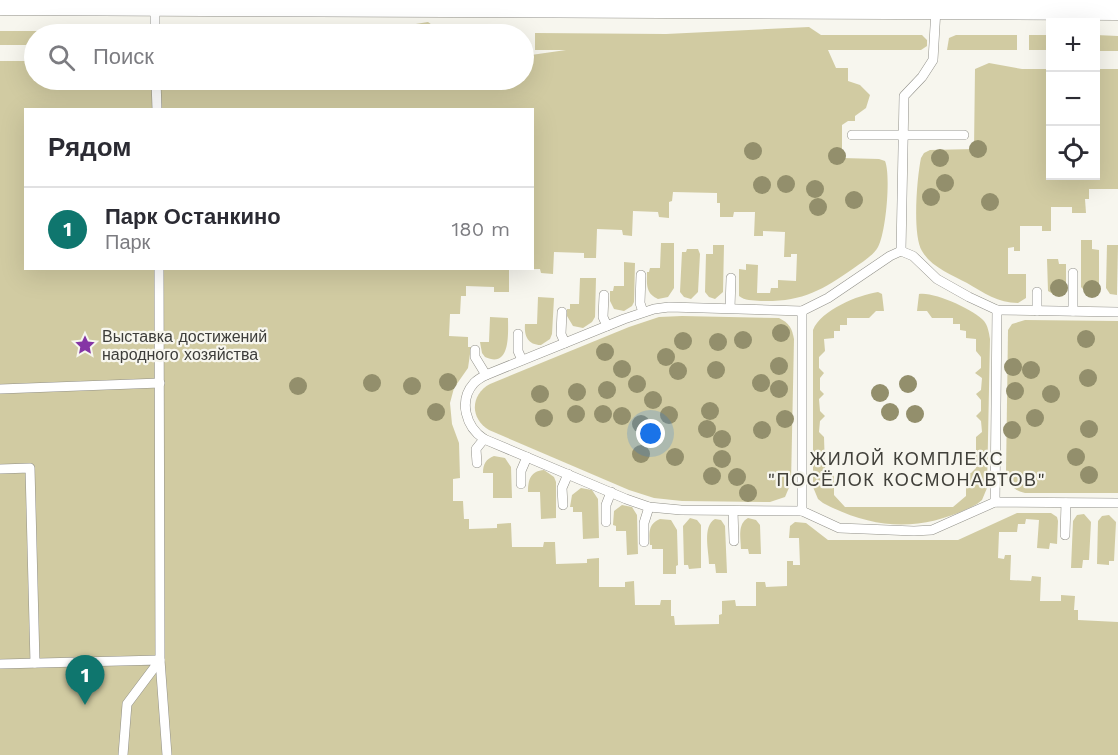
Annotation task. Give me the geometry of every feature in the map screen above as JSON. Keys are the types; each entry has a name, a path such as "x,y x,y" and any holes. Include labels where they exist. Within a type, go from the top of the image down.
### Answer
{"street":[{"path":"0,5 28,2 893,4 936,9 1118,10"}],"lane":[{"path":"155,3 155,24"},
{"path":"901,251 904,96 922,77 933,60 936,9"},
{"path":"156,90 157,108"},
{"path":"852,135 964,135"},
{"path":"1118,312 997,310 938,279 913,256 901,251 828,298 802,311 669,307 643,312 486,375 474,382 468,392 465,406 468,422 475,433 484,439 649,507 681,510 802,511 839,528 914,531 932,530 995,502 1118,503"},
{"path":"159,270 160,660 167,755"},
{"path":"1073,273 1073,311"},
{"path":"641,275 640,303 643,312"},
{"path":"730,308 731,278"},
{"path":"1036,311 1037,292"},
{"path":"604,295 603,317 607,326"},
{"path":"995,502 997,310"},
{"path":"802,311 802,511"},
{"path":"562,312 561,334 565,343"},
{"path":"518,334 518,351 522,360"},
{"path":"475,350 475,357 486,375"},
{"path":"0,389 160,383"},
{"path":"477,464 476,449 484,439"},
{"path":"521,484 521,471 527,457"},
{"path":"0,469 30,468 35,663"},
{"path":"563,505 562,488 568,474"},
{"path":"606,522 606,505 611,492"},
{"path":"1065,535 1066,503"},
{"path":"644,542 644,523 649,507"},
{"path":"734,511 734,541"},
{"path":"768,511 768,522"},
{"path":"0,664 160,660"},
{"path":"123,755 127,704 160,660"}],"shaded area":[{"path":"809,27 821,35 922,35 927,40 927,46 921,50 828,50 836,68 848,68 848,81 860,85 870,95 866,108 855,116 855,121 848,121 842,125 842,158 879,159 885,161 887,168 888,191 881,240 870,256 831,283 810,294 788,300 746,300 739,296 739,269 746,270 746,264 758,265 757,293 770,293 771,288 778,288 778,280 796,281 797,254 784,257 785,232 763,231 763,236 754,236 755,212 734,212 733,217 720,217 717,193 673,192 672,201 669,202 669,218 659,217 658,212 633,211 632,236 623,235 622,230 597,229 596,258 584,258 584,253 554,252 553,274 541,273 540,269 534,269 534,108 24,108 24,270 509,270 509,292 494,292 494,287 466,286 466,296 461,296 460,314 450,314 449,336 468,337 468,347 471,347 468,368 454,388 450,403 452,424 459,443 460,478 453,479 453,501 463,501 464,519 469,519 469,529 497,528 497,524 511,523 512,547 543,547 544,542 555,542 556,564 587,563 587,559 599,558 599,587 625,587 625,582 634,581 635,605 660,605 661,600 671,600 671,616 674,616 675,625 719,624 722,601 735,600 736,606 756,606 756,582 765,582 766,587 787,586 787,561 793,561 793,565 800,565 799,538 789,538 790,526 795,522 806,523 828,540 958,540 1017,513 1051,513 1057,517 1058,521 1057,544 1050,543 1049,549 1037,548 1039,520 1026,519 1025,524 1018,524 1017,532 999,532 998,558 1004,559 1005,555 1011,555 1010,580 1031,581 1032,576 1041,577 1040,601 1061,601 1061,595 1075,596 1074,610 1078,610 1078,620 1118,622 1118,755 0,755 0,61 24,61 24,90 534,90 534,55 566,50 535,50 535,33 666,34"},
{"path":"0,31 24,31 24,45 0,45"},
{"path":"956,35 1017,35 1017,50 947,50 949,38"},
{"path":"1029,35 1046,35 1046,50 1029,50"},
{"path":"1100,35 1118,36 1118,51 1100,51"},
{"path":"989,63 1022,69 1046,69 1046,180 1100,180 1100,69 1118,69 1118,189 1089,189 1089,199 1085,199 1086,213 1072,213 1072,207 1051,207 1051,231 1042,231 1042,226 1020,226 1020,251 1014,251 1014,247 1008,248 1008,274 1026,274 1026,298 1018,303 991,297 949,274 926,257 919,243 916,219 921,158 930,150 974,149 975,69"},
{"path":"1081,240 1092,240 1092,249 1099,250 1099,287 1095,293 1088,294 1081,287"},
{"path":"661,243 674,243 674,288 668,297 658,299 649,291 647,272 650,268 660,268"},
{"path":"713,245 724,245 723,292 715,299 709,297 705,292 706,254 713,254"},
{"path":"1107,245 1118,245 1117,295 1110,294 1106,288"},
{"path":"687,249 698,249 700,254 698,292 691,299 684,297 680,292 682,252 686,252"},
{"path":"1047,259 1058,259 1059,264 1066,264 1066,287 1062,293 1055,295 1048,291"},
{"path":"624,262 635,263 634,302 624,311 614,309 610,301 610,291 613,291 614,286 624,286"},
{"path":"580,278 596,278 595,317 583,328 573,326 567,316 570,304 579,304"},
{"path":"878,292 882,294 884,311 876,311 869,318 847,318 847,325 840,325 840,331 834,331 834,338 824,339 825,351 819,357 819,368 824,373 820,378 820,390 824,394 819,399 820,411 825,416 820,421 819,432 824,437 825,468 830,473 834,473 834,495 845,507 953,507 966,496 966,473 971,473 976,468 976,437 982,432 981,421 976,416 981,411 981,400 976,394 981,390 982,378 975,373 981,368 981,357 976,351 976,339 966,338 966,331 960,330 960,324 953,324 953,318 932,318 927,311 917,311 919,294 934,295 963,307 979,317 988,330 990,339 987,488 982,500 977,504 938,520 900,524 862,519 823,503 818,499 813,487 813,330 817,323 832,310 861,296"},
{"path":"538,297 554,298 552,334 550,339 541,345 530,342 525,328 525,324 537,324"},
{"path":"490,317 508,318 506,348 500,358 485,357 482,353 480,342 489,342"},
{"path":"659,317 779,318 791,329 794,339 791,483 785,497 770,502 682,501 654,498 629,490 489,430 478,419 476,400 484,388 490,384 629,327"},
{"path":"1025,320 1118,321 1118,493 1025,493 1010,484 1006,473 1008,330 1012,324"},
{"path":"494,456 505,458 511,467 512,498 493,498 493,473 483,473 486,462"},
{"path":"544,470 554,477 556,482 556,518 541,519 540,492 528,492 531,476"},
{"path":"581,488 592,490 598,499 599,538 583,539 582,512 573,512 573,507 570,507 572,495"},
{"path":"622,505 632,507 637,515 638,554 627,555 626,531 616,531 616,526 613,525 614,511"},
{"path":"1084,514 1091,522 1089,560 1083,560 1082,568 1071,568 1073,521 1077,515"},
{"path":"1109,515 1116,522 1114,561 1109,561 1109,565 1097,564 1098,521 1102,516"},
{"path":"690,518 697,520 701,525 701,568 689,569 688,565 684,565 683,526"},
{"path":"748,518 756,520 760,525 761,554 749,554 748,549 741,549 741,528"},
{"path":"660,519 671,520 677,530 676,574 663,574 663,549 652,549 650,545 651,526"},
{"path":"715,519 721,520 725,526 727,573 716,573 715,564 709,564 707,533 711,522"}],"place":[{"name":"Выставка достижений народного хозяйства","path":"85,345"},
{"name":"Парк Останкино","path":"85,705"}],"district":[{"name":"ЖИЛОЙ КОМПЛЕКС \"ПОСЁЛОК КОСМОНАВТОВ\"","path":"907,468"}]}
